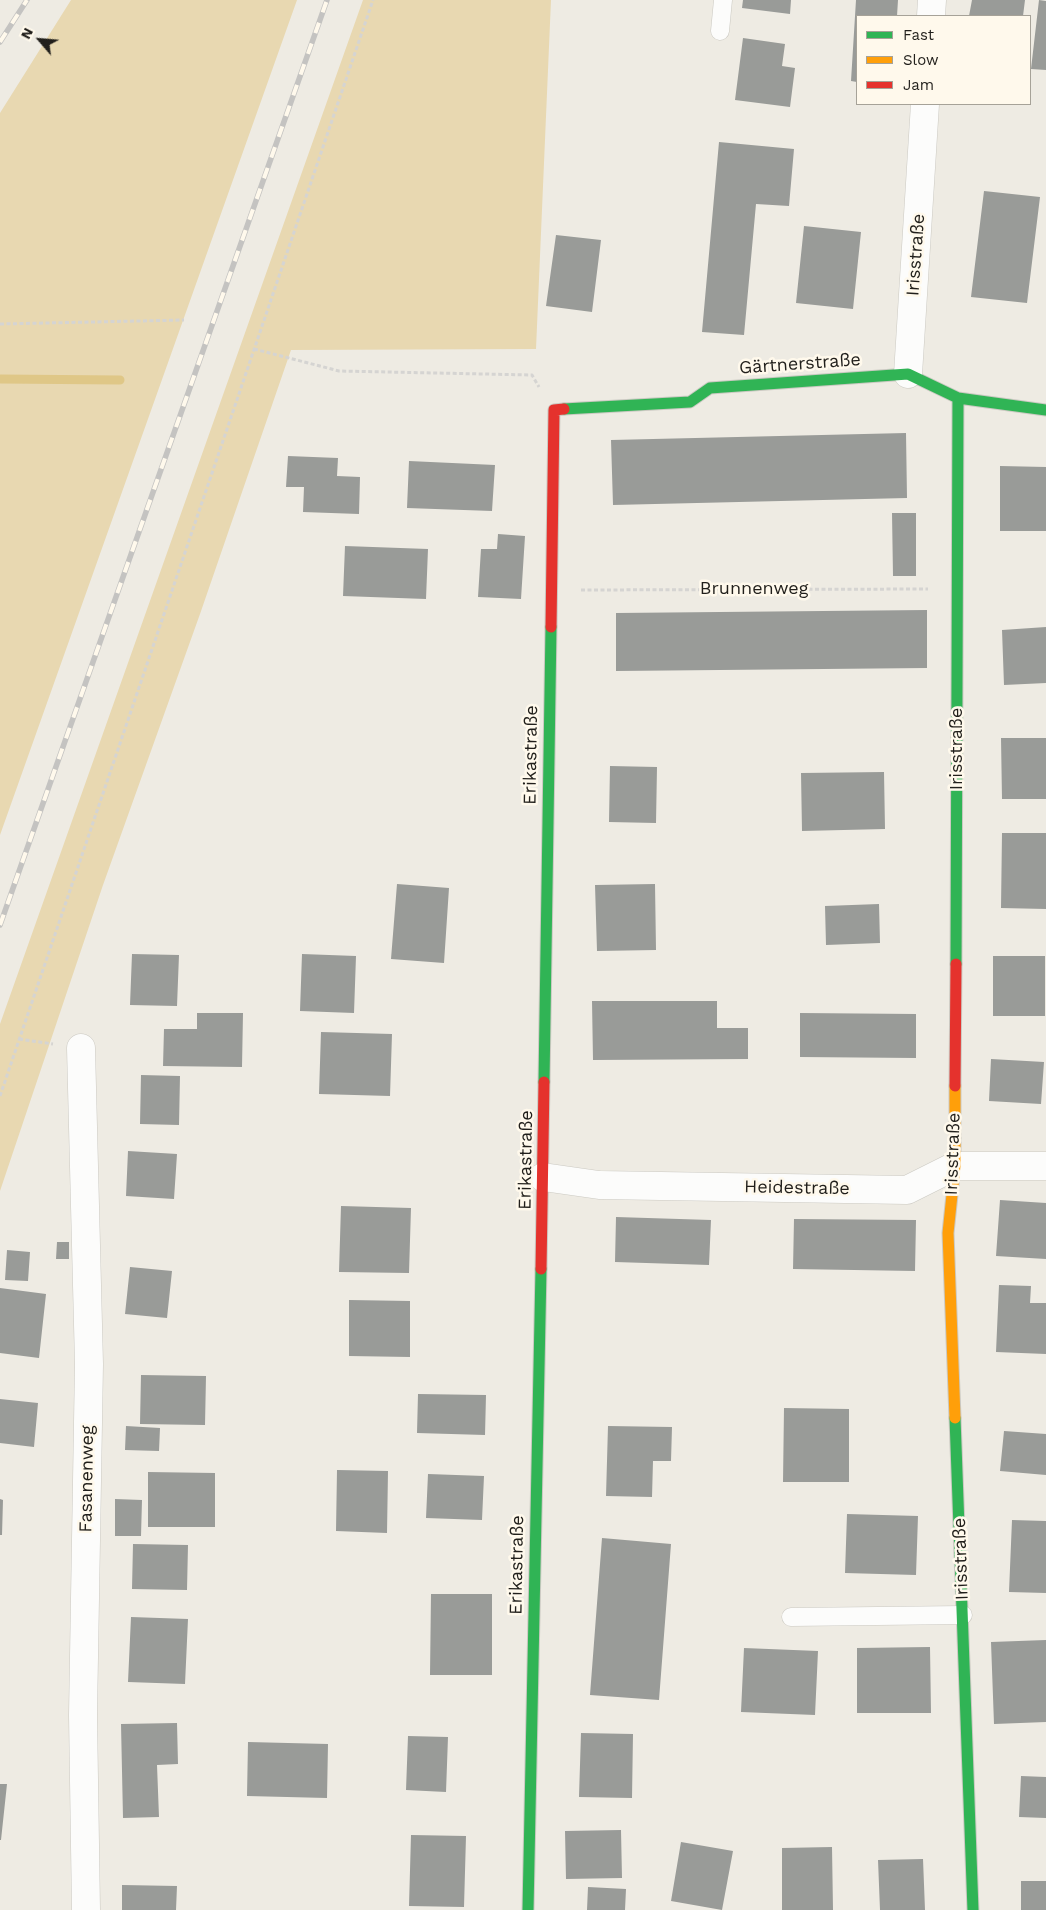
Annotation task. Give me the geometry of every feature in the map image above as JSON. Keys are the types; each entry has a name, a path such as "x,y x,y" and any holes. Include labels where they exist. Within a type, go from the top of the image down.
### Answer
{"street":[{"path":"931,15 932,0"},
{"name":"Irisstraße","path":"908,374 925,105"},
{"name":"Gärtnerstraße","path":"554,410 690,402 710,388 908,374 958,398 1046,410"},
{"name":"Irisstraße","path":"958,398 955,1166 948,1233 973,1910"},
{"name":"Erikastraße","path":"528,1910 543,1177 554,410"},
{"name":"Fasanenweg","path":"81,1048 88,1364 83,1715 86,1910"},
{"name":"Heidestraße","path":"543,1177 599,1185 907,1190 955,1166 1046,1166"}],"lane":[{"path":"720,31 722,0"},
{"path":"791,1618 963,1615"}],"path":[{"path":"0,1096 373,0"},
{"path":"0,324 184,320"},
{"path":"254,349 338,371 532,375 554,410"},
{"name":"Brunnenweg","path":"551,590 958,589"}],"shaded area":[{"path":"71,0 297,0 0,835 0,113"},
{"path":"363,0 551,0 536,349 291,350 200,614 103,885 0,1191 0,1024"}],"building":[{"path":"743,0 791,0 790,14 742,8"},
{"path":"856,0 898,0 897,15 856,15 856,82 851,81"},
{"path":"972,0 1025,0 1023,15 969,15"},
{"path":"1039,0 1046,1 1046,70 1031,69"},
{"path":"743,38 785,44 782,66 795,68 790,107 735,100"},
{"path":"719,142 794,149 789,206 756,204 744,335 702,332"},
{"path":"984,191 1040,197 1027,303 971,297"},
{"path":"804,226 861,232 853,309 796,303"},
{"path":"556,235 601,240 592,312 546,306"},
{"path":"906,433 907,498 613,505 611,440"},
{"path":"288,456 338,458 337,476 360,477 359,514 303,512 304,487 286,487"},
{"path":"409,461 495,465 492,511 407,508"},
{"path":"1000,466 1046,467 1046,531 1000,531"},
{"path":"892,513 916,513 916,576 893,576"},
{"path":"498,534 525,536 521,599 478,597 481,549 497,549"},
{"path":"345,546 428,549 426,599 343,596"},
{"path":"927,610 927,668 616,671 616,613"},
{"path":"1046,627 1046,683 1004,685 1002,630"},
{"path":"1001,738 1046,738 1046,799 1002,799"},
{"path":"610,766 657,767 656,823 609,822"},
{"path":"884,772 885,829 802,831 801,773"},
{"path":"1002,833 1046,833 1046,909 1001,908"},
{"path":"397,884 449,888 444,963 391,959"},
{"path":"655,884 656,950 597,951 595,885"},
{"path":"879,904 880,943 826,945 825,906"},
{"path":"132,954 179,955 177,1006 130,1005"},
{"path":"302,954 356,956 354,1013 300,1011"},
{"path":"993,956 1045,956 1045,1016 993,1016"},
{"path":"592,1001 717,1001 717,1028 748,1028 748,1059 593,1060"},
{"path":"197,1013 243,1013 242,1067 163,1066 164,1029 197,1029"},
{"path":"800,1013 916,1014 916,1058 800,1057"},
{"path":"321,1032 392,1034 390,1096 319,1094"},
{"path":"991,1059 1044,1062 1041,1104 989,1101"},
{"path":"141,1075 180,1076 179,1125 140,1124"},
{"path":"128,1151 177,1154 174,1199 126,1196"},
{"path":"1000,1200 1046,1203 1046,1259 996,1256"},
{"path":"341,1206 411,1208 409,1273 339,1272"},
{"path":"616,1217 711,1220 709,1265 615,1262"},
{"path":"794,1219 916,1220 915,1271 793,1269"},
{"path":"57,1242 69,1242 69,1259 56,1259"},
{"path":"7,1250 30,1252 28,1281 5,1280"},
{"path":"130,1267 172,1271 167,1318 125,1314"},
{"path":"999,1285 1031,1286 1030,1303 1046,1303 1046,1354 996,1352"},
{"path":"0,1288 46,1294 39,1358 0,1353"},
{"path":"349,1300 410,1301 410,1357 349,1356"},
{"path":"141,1375 206,1376 205,1425 140,1424"},
{"path":"418,1394 486,1395 485,1435 417,1433"},
{"path":"0,1399 38,1403 34,1447 0,1443"},
{"path":"784,1408 849,1409 849,1482 783,1482"},
{"path":"126,1426 160,1428 159,1451 125,1450"},
{"path":"608,1426 672,1427 671,1461 653,1461 652,1497 606,1496"},
{"path":"1004,1431 1046,1434 1046,1475 1000,1471"},
{"path":"337,1470 388,1471 387,1533 336,1531"},
{"path":"148,1472 215,1473 215,1527 148,1527"},
{"path":"428,1474 484,1476 482,1520 426,1518"},
{"path":"0,1499 3,1500 2,1535 0,1535"},
{"path":"115,1499 142,1500 141,1536 115,1536"},
{"path":"847,1514 918,1516 916,1575 845,1573"},
{"path":"1012,1520 1046,1521 1046,1593 1009,1592"},
{"path":"602,1538 671,1544 659,1700 590,1695"},
{"path":"133,1544 188,1545 187,1590 132,1589"},
{"path":"431,1594 492,1594 492,1675 430,1675"},
{"path":"131,1617 188,1619 185,1684 128,1682"},
{"path":"1046,1640 1046,1722 994,1724 991,1642"},
{"path":"930,1647 931,1713 857,1713 857,1648"},
{"path":"744,1648 818,1651 815,1715 741,1712"},
{"path":"177,1723 178,1764 157,1765 159,1817 123,1818 121,1724"},
{"path":"581,1733 633,1734 632,1798 579,1797"},
{"path":"408,1736 448,1737 446,1792 406,1790"},
{"path":"248,1742 328,1744 327,1798 247,1796"},
{"path":"1021,1776 1046,1777 1046,1818 1019,1817"},
{"path":"0,1784 7,1784 1,1840 0,1840"},
{"path":"621,1830 622,1878 566,1879 565,1831"},
{"path":"411,1835 466,1836 464,1907 409,1906"},
{"path":"681,1842 733,1851 722,1910 671,1901"},
{"path":"832,1847 833,1910 782,1910 782,1848"},
{"path":"923,1859 925,1910 880,1910 878,1860"},
{"path":"1021,1881 1046,1881 1046,1910 1021,1910"},
{"path":"122,1885 177,1886 176,1910 122,1910"},
{"path":"588,1887 626,1889 625,1910 587,1910"}],"waterway":[{"path":"0,379 120,380"}],"railway":[{"path":"0,42 27,0"},
{"path":"0,925 327,0"}],"traffic: fast":[{"path":"564,409 690,402 710,388 908,374 958,398 1046,410"},
{"path":"956,964 958,398"},
{"path":"544,1082 551,627"},
{"path":"528,1910 541,1269"},
{"path":"955,1418 973,1910"}],"traffic: slow":[{"path":"955,1086 955,1166 948,1233 955,1418"}],"traffic: jam":[{"path":"551,627 554,410 564,409"},
{"path":"955,1086 956,964"},
{"path":"541,1269 544,1082"}]}
